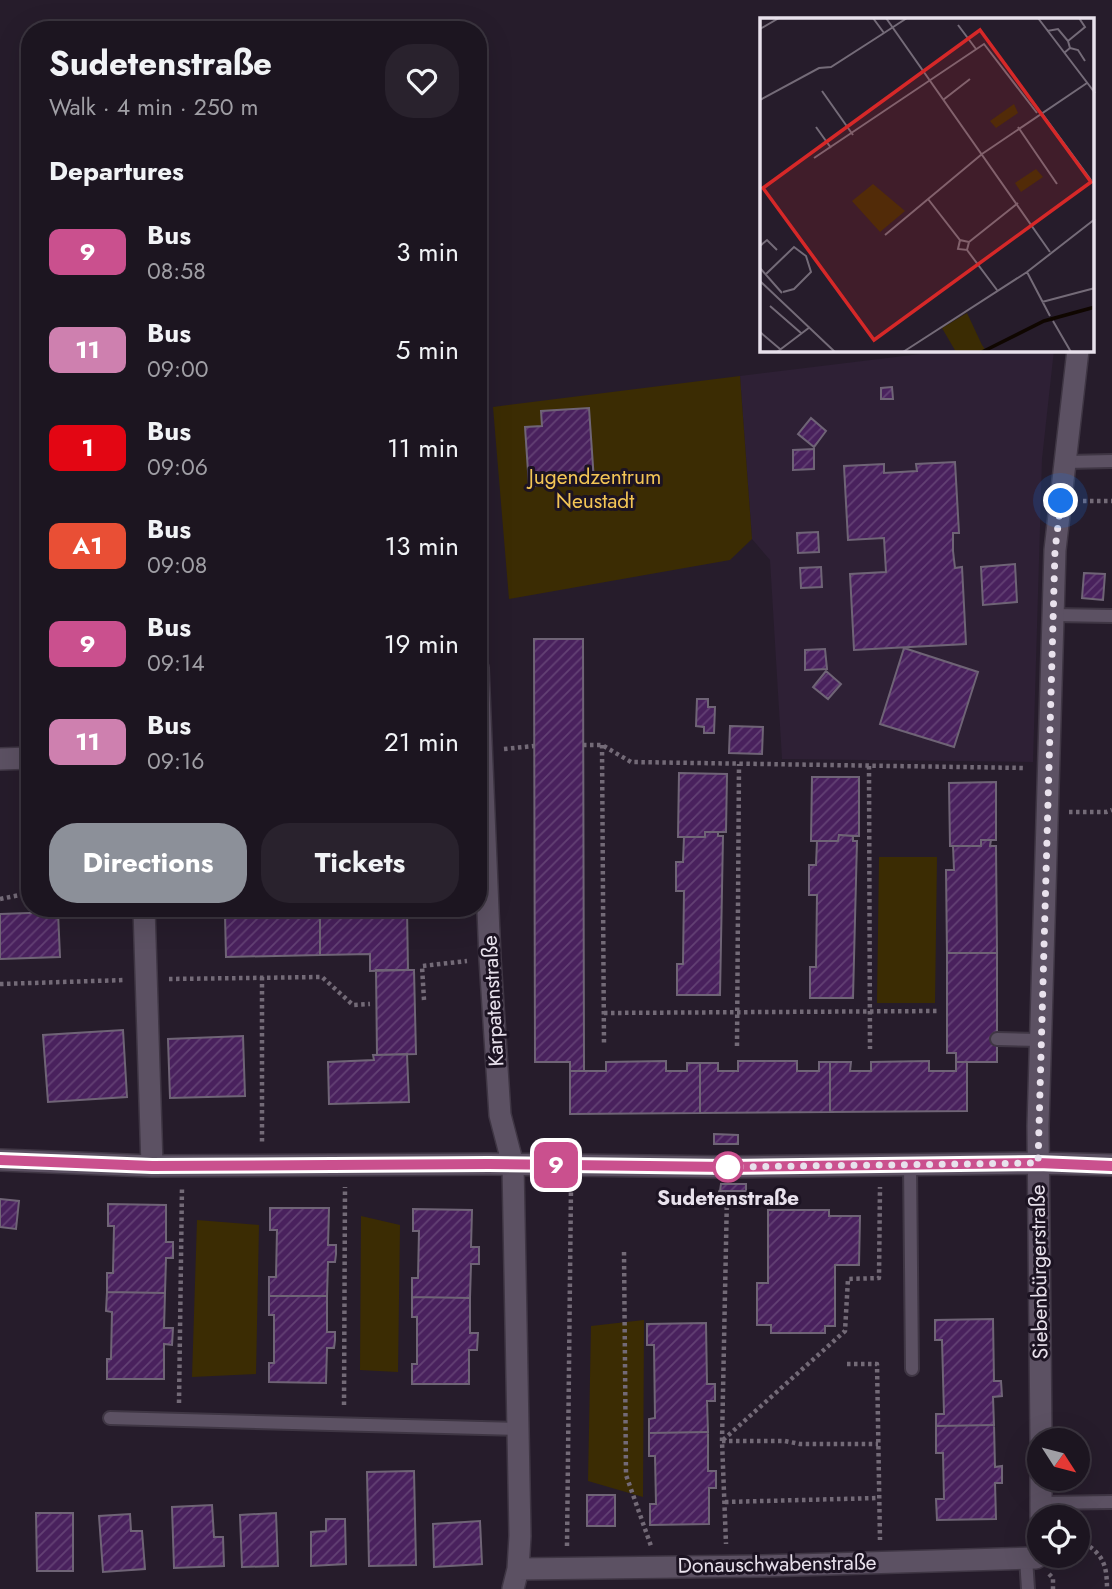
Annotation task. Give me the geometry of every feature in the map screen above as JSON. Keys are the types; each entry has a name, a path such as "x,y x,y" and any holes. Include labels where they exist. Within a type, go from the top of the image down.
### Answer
{"street":[{"name":"Siebenbürgerstraße","path":"1041,1428 1038,1163 1055,550 1078,352"},
{"path":"0,759 21,758"},
{"name":"Karpatenstraße","path":"487,897 500,1115 513,1165"},
{"path":"144,917 152,1166"},
{"path":"0,1160 152,1166 728,1167 1038,1163 1112,1166"},
{"path":"513,1165 518,1429 516,1579"},
{"name":"Donauschwabenstraße","path":"516,1579 566,1568 881,1562 1027,1554"}],"lane":[{"path":"1066,462 1112,461"},
{"path":"1053,615 1112,616"},
{"path":"997,1039 1040,1040"},
{"path":"910,1164 912,1368"},
{"path":"110,1418 518,1429"},
{"path":"1085,1505 1112,1502"},
{"path":"1028,1589 1032,1568"}],"path":[{"path":"583,745 602,745 631,762 1048,768"},
{"path":"602,745 604,1045"},
{"path":"487,750 534,746"},
{"path":"737,1046 739,764"},
{"path":"869,766 870,1049"},
{"path":"1047,811 1112,810"},
{"path":"0,899 21,895"},
{"path":"424,1000 422,965 490,959"},
{"path":"0,984 322,976 353,1005 370,1004"},
{"path":"262,977 262,1165"},
{"path":"604,1013 938,1011"},
{"path":"722,1441 845,1331 848,1279 879,1278 880,1164"},
{"path":"344,1424 345,1165"},
{"path":"566,1568 571,1165"},
{"path":"178,1420 183,1166"},
{"path":"727,1566 722,1441 727,1195 711,1191 728,1167"},
{"path":"624,1252 626,1475 658,1566"},
{"path":"847,1364 877,1364 881,1562"},
{"path":"722,1441 878,1444"},
{"path":"725,1502 879,1498"},
{"path":"1090,1546 1107,1567 1107,1589"}],"shaded area":[{"path":"937,352 1054,352 1042,459 1033,762 782,759 770,560 752,539 740,376"}],"green space":[{"name":"Jugendzentrum Neustadt","path":"740,376 752,539 730,560 509,599 493,407"},
{"path":"879,857 937,857 935,1003 877,1003"},
{"path":"361,1216 400,1225 398,1372 360,1370"},
{"path":"197,1220 259,1225 256,1374 192,1377"},
{"path":"644,1320 643,1497 588,1481 591,1326"}],"building":[{"path":"892,387 893,399 881,399 881,388"},
{"path":"589,408 594,481 529,486 525,427 542,426 541,411"},
{"path":"811,418 826,431 814,447 798,434"},
{"path":"814,449 814,469 793,470 793,450"},
{"path":"955,462 959,533 953,533 953,551 955,568 962,567 966,644 854,650 850,574 886,572 884,538 848,540 844,466 884,464 884,473 917,471 916,464"},
{"path":"818,532 819,552 798,553 797,533"},
{"path":"1015,564 1017,602 983,605 981,567"},
{"path":"821,567 822,587 801,588 800,568"},
{"path":"1084,573 1105,574 1103,600 1082,598"},
{"path":"534,639 583,639 584,1071 570,1071 570,1062 535,1062"},
{"path":"904,648 978,672 954,747 880,724"},
{"path":"825,649 827,669 805,670 805,650"},
{"path":"826,671 841,684 828,699 813,687"},
{"path":"697,699 708,699 708,707 715,707 714,733 704,733 704,727 696,726"},
{"path":"730,726 763,727 762,754 729,753"},
{"path":"679,773 727,774 726,832 705,832 705,837 678,837"},
{"path":"812,777 859,777 859,836 839,835 838,841 811,841"},
{"path":"996,782 996,840 981,840 981,846 950,846 949,783"},
{"path":"705,832 718,832 718,836 723,836 720,995 677,995 677,964 683,964 684,891 676,891 676,862 683,862 684,837 705,837"},
{"path":"839,835 853,836 853,841 857,841 853,998 810,998 810,967 816,967 817,895 809,895 809,865 816,865 817,841 838,841"},
{"path":"981,840 991,840 990,846 996,846 997,953 947,953 946,870 954,870 953,846 981,846"},
{"path":"0,914 58,917 60,957 0,959"},
{"path":"225,917 320,917 320,955 226,957"},
{"path":"320,917 407,917 408,970 370,971 370,954 320,955"},
{"path":"947,953 997,953 997,1062 956,1062 956,1053 947,1053"},
{"path":"376,970 414,970 416,1054 377,1055"},
{"path":"123,1030 127,1097 48,1102 43,1035"},
{"path":"243,1036 245,1096 170,1098 168,1039"},
{"path":"407,1054 409,1102 329,1104 328,1062 374,1060 373,1055"},
{"path":"666,1061 666,1071 687,1071 687,1063 700,1063 700,1113 570,1114 570,1071 606,1071 606,1062"},
{"path":"738,1061 797,1061 797,1071 819,1071 819,1062 830,1062 830,1112 700,1113 700,1063 718,1063 718,1071 738,1071"},
{"path":"929,1061 929,1071 956,1071 956,1062 967,1062 967,1111 830,1112 830,1062 851,1062 850,1071 871,1071 871,1062"},
{"name":"Sudetenstraße","path":"714,1134 738,1135 738,1144 714,1144"},
{"name":"Sudetenstraße","path":"721,1184 746,1184 746,1191 720,1191"},
{"path":"0,1199 19,1201 16,1229 0,1227"},
{"path":"108,1204 166,1205 166,1242 173,1242 173,1258 166,1258 165,1293 107,1292 107,1273 113,1273 114,1226 108,1226"},
{"path":"270,1208 329,1208 328,1245 336,1245 336,1254 335,1262 328,1262 327,1296 269,1296 269,1277 276,1277 277,1230 270,1230"},
{"path":"413,1209 472,1210 471,1247 479,1247 479,1264 471,1264 470,1298 412,1297 412,1278 418,1278 419,1231 413,1231"},
{"path":"768,1210 829,1210 829,1216 860,1216 859,1265 835,1265 835,1326 825,1326 825,1333 771,1333 771,1325 757,1325 757,1283 768,1283"},
{"path":"107,1292 165,1293 164,1328 173,1328 172,1345 164,1344 164,1379 107,1379 107,1359 111,1359 112,1312 106,1311"},
{"path":"269,1296 327,1296 327,1332 335,1332 335,1340 334,1348 327,1348 326,1383 269,1382 269,1363 274,1363 274,1315 269,1315"},
{"path":"412,1297 470,1298 470,1333 478,1333 477,1350 469,1350 469,1384 412,1384 412,1364 417,1364 417,1317 412,1317"},
{"path":"993,1319 994,1381 1001,1381 1002,1396 993,1397 994,1425 936,1426 936,1414 944,1414 942,1340 935,1340 935,1320"},
{"path":"706,1323 707,1384 715,1384 715,1401 707,1401 708,1432 649,1433 649,1419 655,1418 654,1345 647,1345 647,1324"},
{"path":"994,1425 995,1467 1002,1466 1002,1483 995,1483 996,1519 937,1520 936,1499 944,1499 943,1453 936,1453 936,1426"},
{"path":"708,1432 708,1471 716,1471 716,1488 709,1488 709,1524 650,1525 650,1504 656,1504 655,1456 649,1456 649,1433"},
{"path":"414,1471 416,1565 369,1566 367,1472"},
{"path":"587,1495 615,1495 615,1526 587,1526"},
{"path":"212,1505 214,1537 223,1537 224,1566 174,1568 172,1507"},
{"path":"36,1513 73,1513 73,1571 37,1571"},
{"path":"276,1513 278,1566 242,1567 240,1515"},
{"path":"130,1514 131,1531 142,1531 145,1569 103,1572 99,1516"},
{"path":"326,1519 345,1519 346,1564 311,1566 311,1532 326,1531"},
{"path":"480,1521 482,1564 434,1567 433,1524"}],"bus line":[{"name":"9","path":"0,1160 152,1166 489,1164 728,1167 1038,1163 1112,1166"}],"place":[{"name":"Sudetenstraße","path":"728,1167"}],"route":[{"path":"728,1167 1038,1163 1055,550 1061,501"}]}
